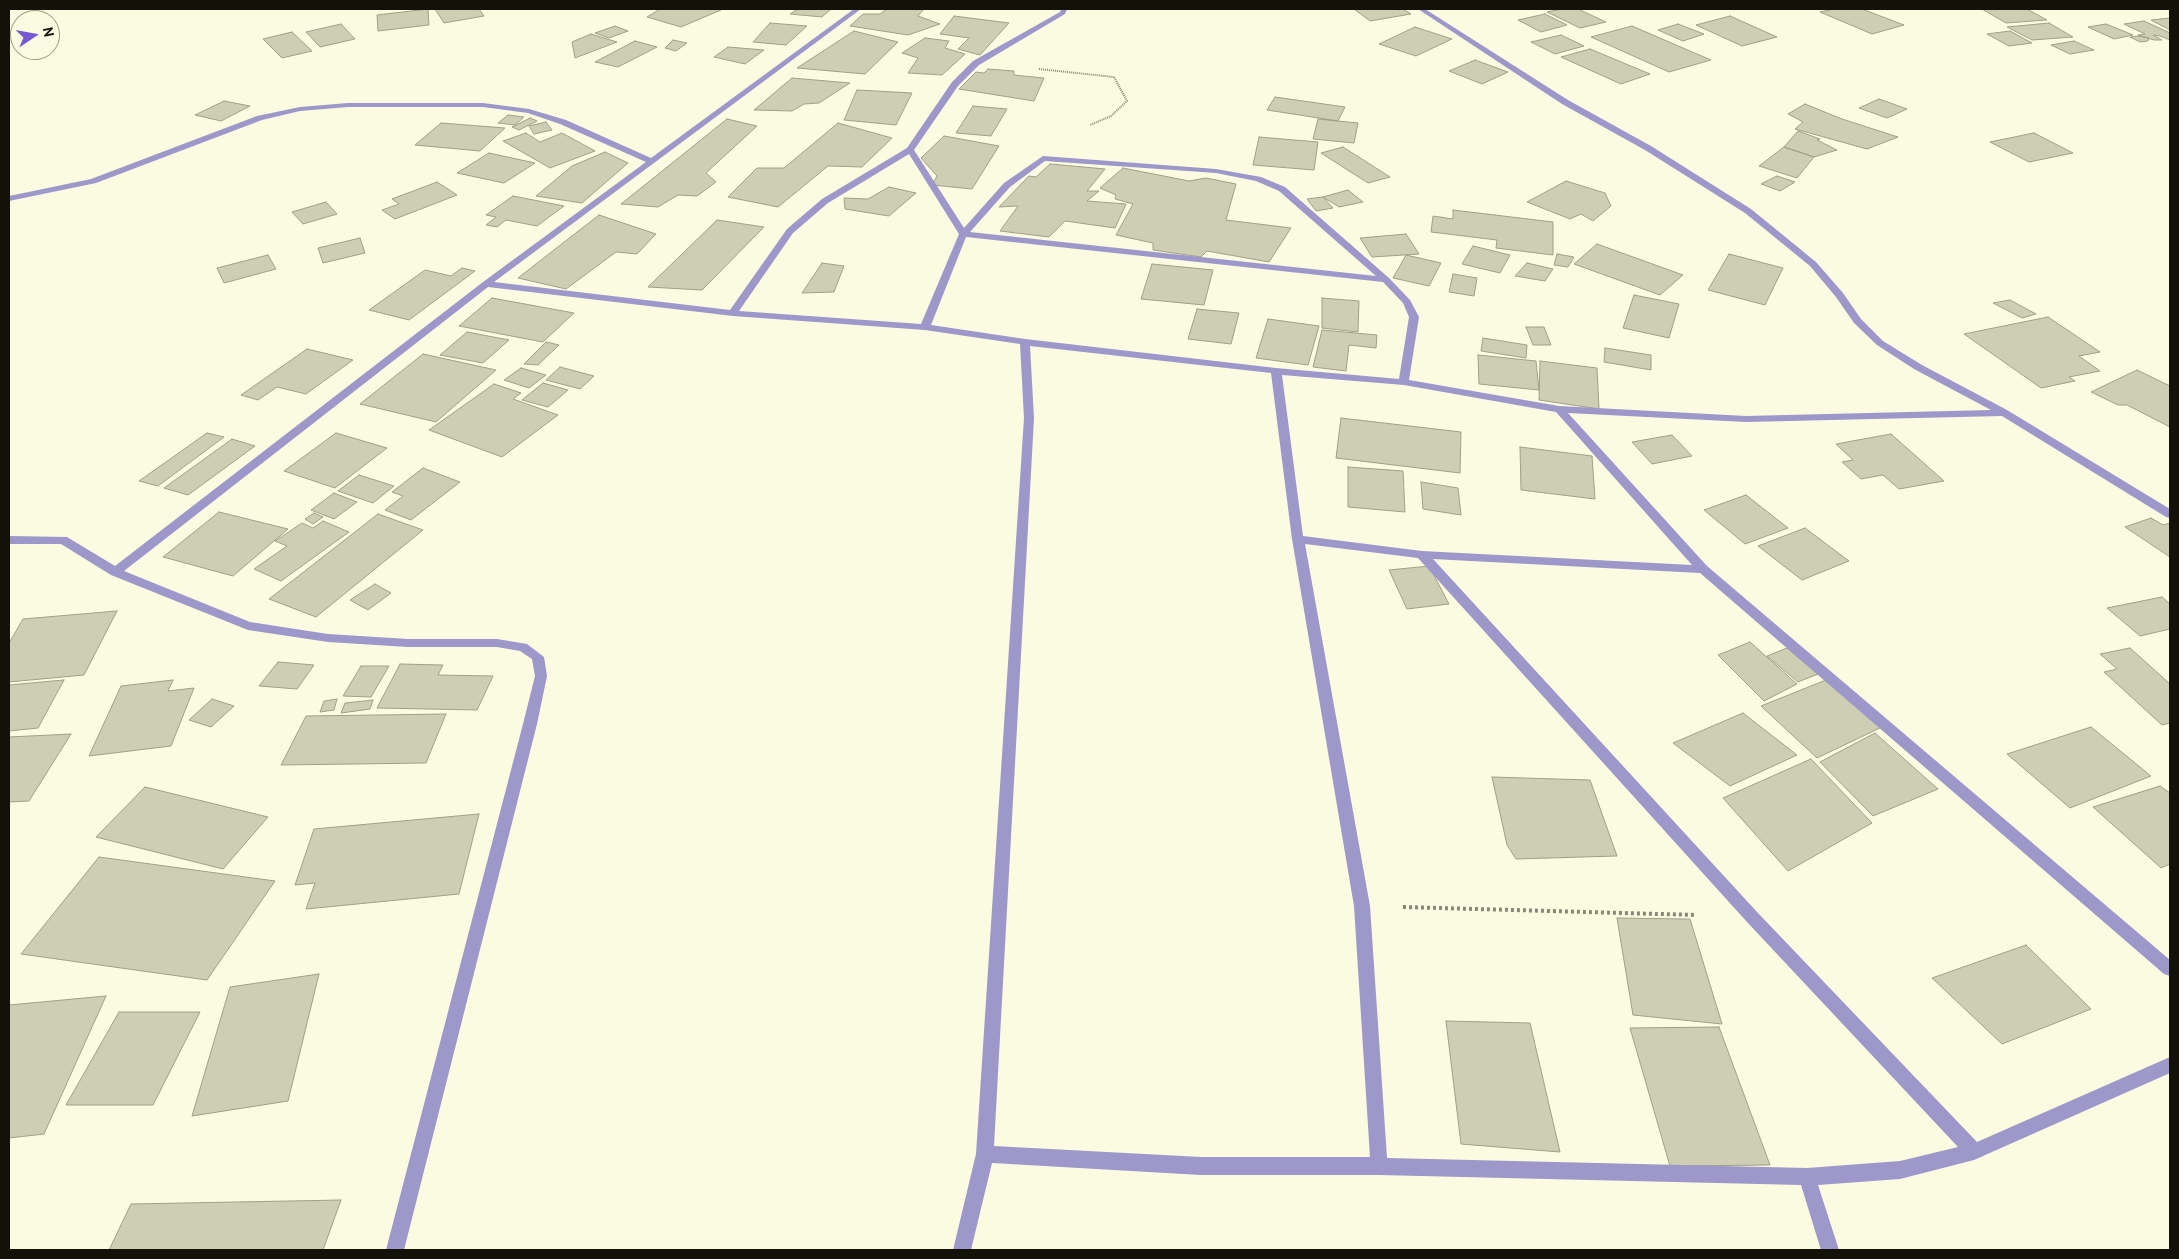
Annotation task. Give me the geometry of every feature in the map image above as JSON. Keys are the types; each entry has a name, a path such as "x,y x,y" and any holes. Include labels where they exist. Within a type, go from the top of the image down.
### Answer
{"street":[{"path":"114,572 486,284 858,9"},
{"path":"733,313 790,231 825,202 910,150 954,84 976,63 1063,13 1064,9"},
{"path":"1420,9 1566,102 1648,148 1748,211 1813,264 1840,295 1857,321 1880,343 1918,367 2003,412 2170,514"},
{"path":"9,198 93,181 260,118 300,109 348,105 483,105 529,111 563,122 651,161"},
{"path":"910,150 962,234"},
{"path":"925,327 962,234 1007,185 1043,158 1216,171 1258,179 1282,189 1386,280 1407,302 1414,317 1404,382"},
{"path":"962,234 1386,280"},
{"path":"486,284 733,313 925,327 1025,342 1276,371 1404,382 1559,409 1746,419 2003,412"},
{"path":"962,1250 985,1154 1028,418 1025,342"},
{"path":"1276,371 1298,539 1362,906 1379,1166"},
{"path":"1559,409 1703,569 2170,969"},
{"path":"9,540 28,538 63,540 114,572 248,626 328,638 408,643 498,643 523,647 538,656 541,676 530,724 394,1250"},
{"path":"1298,539 1422,555 1703,569"},
{"path":"1422,555 1752,917 1974,1152"},
{"path":"985,1154 1201,1166 1379,1166 1807,1177 1900,1170 1974,1152 2170,1065"},
{"path":"1807,1177 1830,1250"}],"path":[{"path":"976,63 1114,77 1128,101 1111,116 1072,132 1043,158"},
{"path":"1362,906 1752,917"}],"building":[{"path":"428,9 429,25 378,31 377,15"},
{"path":"435,9 479,9 484,16 444,23"},
{"path":"660,9 721,10 681,27 647,17"},
{"path":"798,9 831,9 822,17 790,14"},
{"path":"887,9 924,9 918,16 940,24 908,35 850,26 863,14 880,14"},
{"path":"1354,9 1403,9 1411,14 1370,21"},
{"path":"1562,9 1578,9 1606,22 1580,28 1547,12"},
{"path":"1834,9 1862,9 1904,25 1872,34 1820,12"},
{"path":"1982,9 2027,9 2047,20 2006,23"},
{"path":"1545,14 1567,25 1541,32 1518,20"},
{"path":"954,16 1009,23 980,55 958,49 969,38 940,34"},
{"path":"1730,16 1777,37 1742,46 1696,25"},
{"path":"2170,18 2170,30 2151,20"},
{"path":"2144,21 2170,33 2170,40 2153,35 2162,40 2154,40 2138,35 2145,34 2124,24"},
{"path":"770,23 807,26 786,45 753,42"},
{"path":"2049,23 2073,37 2032,40 2007,27"},
{"path":"341,24 355,39 320,47 306,32"},
{"path":"1678,24 1704,34 1683,41 1658,30"},
{"path":"2106,24 2133,35 2114,39 2088,27"},
{"path":"615,26 628,31 609,38 595,33"},
{"path":"1632,26 1711,60 1669,72 1591,37"},
{"path":"1415,27 1452,39 1416,56 1379,44"},
{"path":"854,31 898,42 865,74 797,68"},
{"path":"2010,31 2032,43 2009,46 1987,34"},
{"path":"292,32 312,51 282,58 263,39"},
{"path":"591,34 617,42 575,58 572,42"},
{"path":"1561,35 1584,46 1555,54 1531,42"},
{"path":"2130,37 2149,38 2148,41 2140,42"},
{"path":"925,38 949,41 945,48 965,54 942,75 908,73 918,58 902,53"},
{"path":"673,40 687,43 676,51 665,48"},
{"path":"635,41 657,47 618,67 595,62"},
{"path":"2074,41 2094,50 2070,54 2051,45"},
{"path":"728,47 764,50 745,64 714,57"},
{"path":"1590,49 1650,74 1621,84 1561,57"},
{"path":"1475,60 1508,72 1482,84 1449,71"},
{"path":"988,69 1014,71 1014,75 1044,78 1034,101 959,89 976,72 984,73"},
{"path":"792,78 850,83 819,103 804,104 792,111 754,110"},
{"path":"857,90 912,93 896,125 844,120"},
{"path":"1275,97 1345,107 1338,121 1267,110"},
{"path":"1879,99 1907,109 1887,118 1859,108"},
{"path":"224,101 250,106 221,121 195,115"},
{"path":"1805,104 1842,119 1898,137 1867,149 1795,129 1803,122 1788,114"},
{"path":"973,106 1007,109 991,136 956,133"},
{"path":"508,115 524,117 515,125 498,123"},
{"path":"530,118 537,121 519,130 512,127"},
{"path":"727,119 757,126 706,173 716,182 697,196 678,195 658,207 621,204"},
{"path":"1318,119 1358,123 1354,143 1313,139"},
{"path":"546,122 552,130 534,134 529,126"},
{"path":"441,123 505,128 480,151 415,145"},
{"path":"838,123 892,138 862,167 828,166 778,207 728,197 757,168 784,168"},
{"path":"1798,131 1820,139 1817,140 1837,150 1814,157 1784,147"},
{"path":"526,133 540,142 562,133 595,151 550,168 503,141"},
{"path":"2034,133 2073,153 2029,162 1990,142"},
{"path":"944,136 999,146 972,189 932,185 937,176 921,158"},
{"path":"1259,137 1318,142 1314,170 1253,165"},
{"path":"1343,147 1390,177 1368,183 1321,153"},
{"path":"1784,147 1814,157 1797,178 1759,166"},
{"path":"605,152 628,163 582,203 536,196 572,166"},
{"path":"489,153 535,163 504,183 457,173"},
{"path":"1050,164 1105,169 1087,191 1099,191 1087,201 1126,204 1115,228 1065,221 1049,237 1000,231 1018,206 999,207 1029,176 1036,177"},
{"path":"1123,168 1189,181 1206,178 1236,184 1226,220 1291,228 1269,262 1207,251 1201,257 1153,250 1153,243 1116,235 1133,204 1115,199 1116,195 1100,188"},
{"path":"1777,176 1795,182 1780,191 1761,184"},
{"path":"1566,181 1605,193 1611,206 1593,221 1581,214 1570,219 1527,202"},
{"path":"437,182 457,195 395,219 382,210 399,204 392,199"},
{"path":"889,187 916,193 889,216 845,209 844,198 868,199"},
{"path":"1348,190 1363,202 1339,207 1323,197"},
{"path":"513,196 564,206 537,226 506,220 497,227 486,225 496,217 486,215"},
{"path":"1323,197 1333,208 1316,211 1307,199"},
{"path":"326,202 337,214 303,224 292,212"},
{"path":"1453,210 1553,222 1553,255 1496,248 1497,240 1431,232 1433,216 1453,219"},
{"path":"599,215 656,234 637,254 616,252 566,289 518,278"},
{"path":"717,220 764,227 702,290 648,287"},
{"path":"1406,234 1419,254 1372,257 1360,238"},
{"path":"360,238 365,253 323,263 318,248"},
{"path":"1597,244 1683,275 1660,295 1574,264"},
{"path":"1473,246 1510,255 1500,273 1462,264"},
{"path":"1557,254 1574,257 1568,267 1554,265"},
{"path":"1729,254 1783,268 1765,305 1708,290"},
{"path":"268,255 276,269 224,283 217,268"},
{"path":"1406,255 1441,263 1429,286 1393,278"},
{"path":"822,263 844,266 834,292 802,293"},
{"path":"1527,263 1553,269 1545,281 1515,276"},
{"path":"1152,264 1213,270 1204,305 1141,299"},
{"path":"462,268 475,271 409,320 369,310 425,270 451,276"},
{"path":"1453,274 1477,278 1474,296 1449,292"},
{"path":"1634,295 1679,304 1669,338 1623,328"},
{"path":"492,298 574,313 543,342 459,326"},
{"path":"1322,298 1359,301 1358,332 1322,328"},
{"path":"2010,300 2036,314 2022,318 1993,303"},
{"path":"1197,309 1239,313 1231,344 1188,339"},
{"path":"2048,317 2100,352 2079,356 2100,371 2069,377 2075,381 2041,388 1964,334"},
{"path":"1268,319 1319,326 1308,365 1256,358"},
{"path":"1526,327 1544,327 1551,345 1533,345"},
{"path":"1322,330 1377,335 1376,348 1349,345 1346,371 1313,367"},
{"path":"467,332 509,340 483,363 440,355"},
{"path":"1483,338 1527,345 1526,358 1481,351"},
{"path":"546,342 559,345 538,365 524,364"},
{"path":"1605,348 1651,355 1651,370 1604,362"},
{"path":"307,349 353,360 306,394 277,387 258,400 241,395"},
{"path":"423,354 496,370 436,422 360,404"},
{"path":"1478,355 1536,361 1539,390 1479,384"},
{"path":"1540,361 1597,368 1599,409 1539,400"},
{"path":"560,367 594,376 580,389 546,380"},
{"path":"521,368 546,375 529,388 504,380"},
{"path":"2137,370 2170,386 2170,427 2127,405 2118,405 2091,392"},
{"path":"543,383 568,390 548,407 522,400"},
{"path":"494,384 521,393 513,399 558,415 502,457 429,430"},
{"path":"1341,418 1461,432 1460,473 1336,458"},
{"path":"207,433 224,437 158,486 139,481"},
{"path":"336,433 387,448 335,488 284,471"},
{"path":"1891,434 1944,481 1899,489 1883,475 1861,479 1842,462 1853,460 1836,444"},
{"path":"1672,435 1692,456 1652,464 1632,442"},
{"path":"232,439 255,446 188,495 164,488"},
{"path":"1520,447 1592,456 1595,499 1521,490"},
{"path":"1348,467 1403,471 1405,512 1348,507"},
{"path":"423,468 460,482 411,520 385,510 403,496 392,492"},
{"path":"359,475 394,486 373,503 338,491"},
{"path":"1421,482 1458,488 1461,515 1423,509"},
{"path":"334,493 357,502 334,519 311,510"},
{"path":"1746,495 1788,528 1745,544 1704,510"},
{"path":"219,512 288,529 233,576 163,557"},
{"path":"314,513 323,517 313,524 305,519"},
{"path":"378,514 423,530 316,617 269,599"},
{"path":"2151,518 2163,525 2170,523 2170,557 2125,527"},
{"path":"323,521 349,532 281,581 254,569 287,546 275,541 302,523 313,528"},
{"path":"1805,528 1849,561 1802,580 1758,546"},
{"path":"1429,566 1449,604 1407,609 1389,570"},
{"path":"375,584 391,593 368,610 350,600"},
{"path":"2162,597 2170,604 2170,629 2140,636 2107,608"},
{"path":"117,611 84,675 9,682 9,643 23,619"},
{"path":"1750,642 1797,684 1764,701 1718,655"},
{"path":"1787,648 1818,674 1798,682 1767,656"},
{"path":"2130,648 2170,684 2170,723 2162,725 2104,672 2117,669 2100,654"},
{"path":"278,662 314,665 297,689 259,686"},
{"path":"400,664 443,665 438,675 493,676 477,710 377,708"},
{"path":"361,666 389,666 371,697 343,696"},
{"path":"1831,678 1882,727 1817,758 1761,706"},
{"path":"64,680 38,728 9,731 9,685"},
{"path":"173,680 168,691 194,688 171,746 89,756 121,686"},
{"path":"212,699 234,706 211,727 189,720"},
{"path":"337,699 334,710 320,712 324,701"},
{"path":"373,700 370,709 341,713 345,703"},
{"path":"1743,713 1797,755 1730,786 1673,743"},
{"path":"446,714 426,763 281,765 306,716"},
{"path":"2091,727 2151,776 2070,808 2007,754"},
{"path":"1875,733 1938,789 1873,816 1820,762"},
{"path":"71,734 29,801 9,802 9,737"},
{"path":"1811,759 1872,823 1788,871 1723,798"},
{"path":"1492,777 1590,780 1617,856 1516,859 1507,845"},
{"path":"2160,786 2170,793 2170,864 2161,868 2093,807"},
{"path":"145,787 268,817 223,869 96,837"},
{"path":"479,814 459,894 306,909 315,883 295,885 314,829"},
{"path":"99,857 275,881 207,980 21,954"},
{"path":"1617,918 1690,919 1722,1024 1633,1015"},
{"path":"2026,945 2091,1009 2002,1044 1932,978"},
{"path":"319,974 288,1101 192,1116 230,987"},
{"path":"106,996 44,1134 9,1138 9,1005"},
{"path":"119,1012 200,1012 153,1105 66,1105"},
{"path":"1446,1021 1530,1023 1560,1152 1461,1144"},
{"path":"1719,1027 1770,1165 1670,1166 1630,1028"},
{"path":"341,1200 323,1250 109,1250 131,1204"}]}
